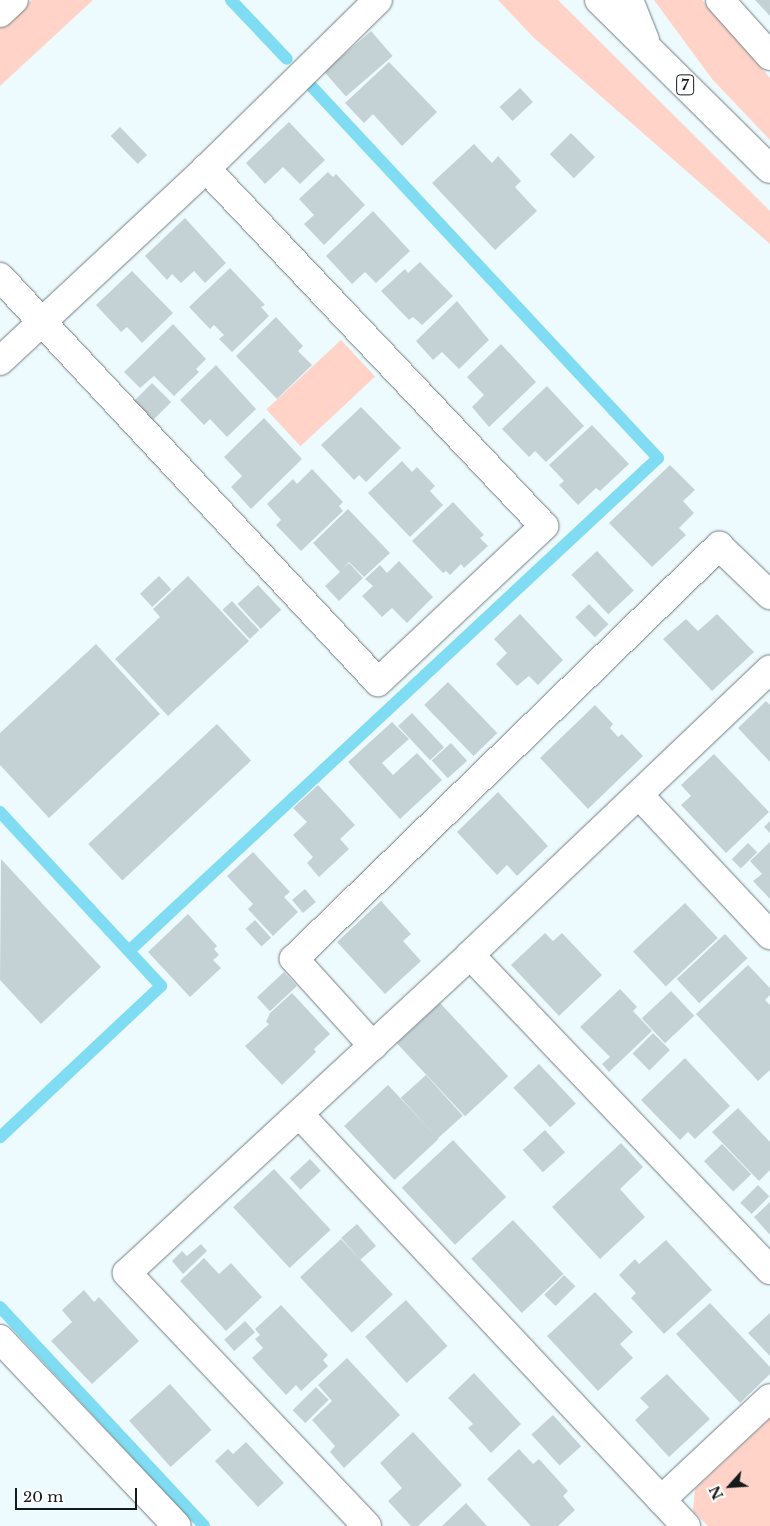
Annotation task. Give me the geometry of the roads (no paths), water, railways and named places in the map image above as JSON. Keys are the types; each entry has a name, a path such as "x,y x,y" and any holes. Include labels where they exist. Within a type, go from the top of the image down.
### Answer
{"street":[{"path":"0,13 14,0"},
{"path":"0,360 206,169 378,0"},
{"name":"7","path":"599,0 770,169"},
{"name":"7","path":"629,0 649,49"},
{"path":"720,0 770,56"},
{"path":"0,277 378,682 544,526 206,169"},
{"path":"373,1046 294,959 719,546 770,595"},
{"path":"368,1526 127,1273 470,956 770,669"},
{"path":"639,795 770,935"},
{"path":"470,956 770,1270"},
{"path":"300,1115 686,1526"},
{"path":"0,1339 177,1526"},
{"path":"661,1500 770,1398"}],"waterway":[{"path":"231,0 287,59"},
{"path":"129,951 658,458 312,87"},
{"path":"0,812 161,986 0,1137"},
{"path":"0,1307 204,1526"}]}
